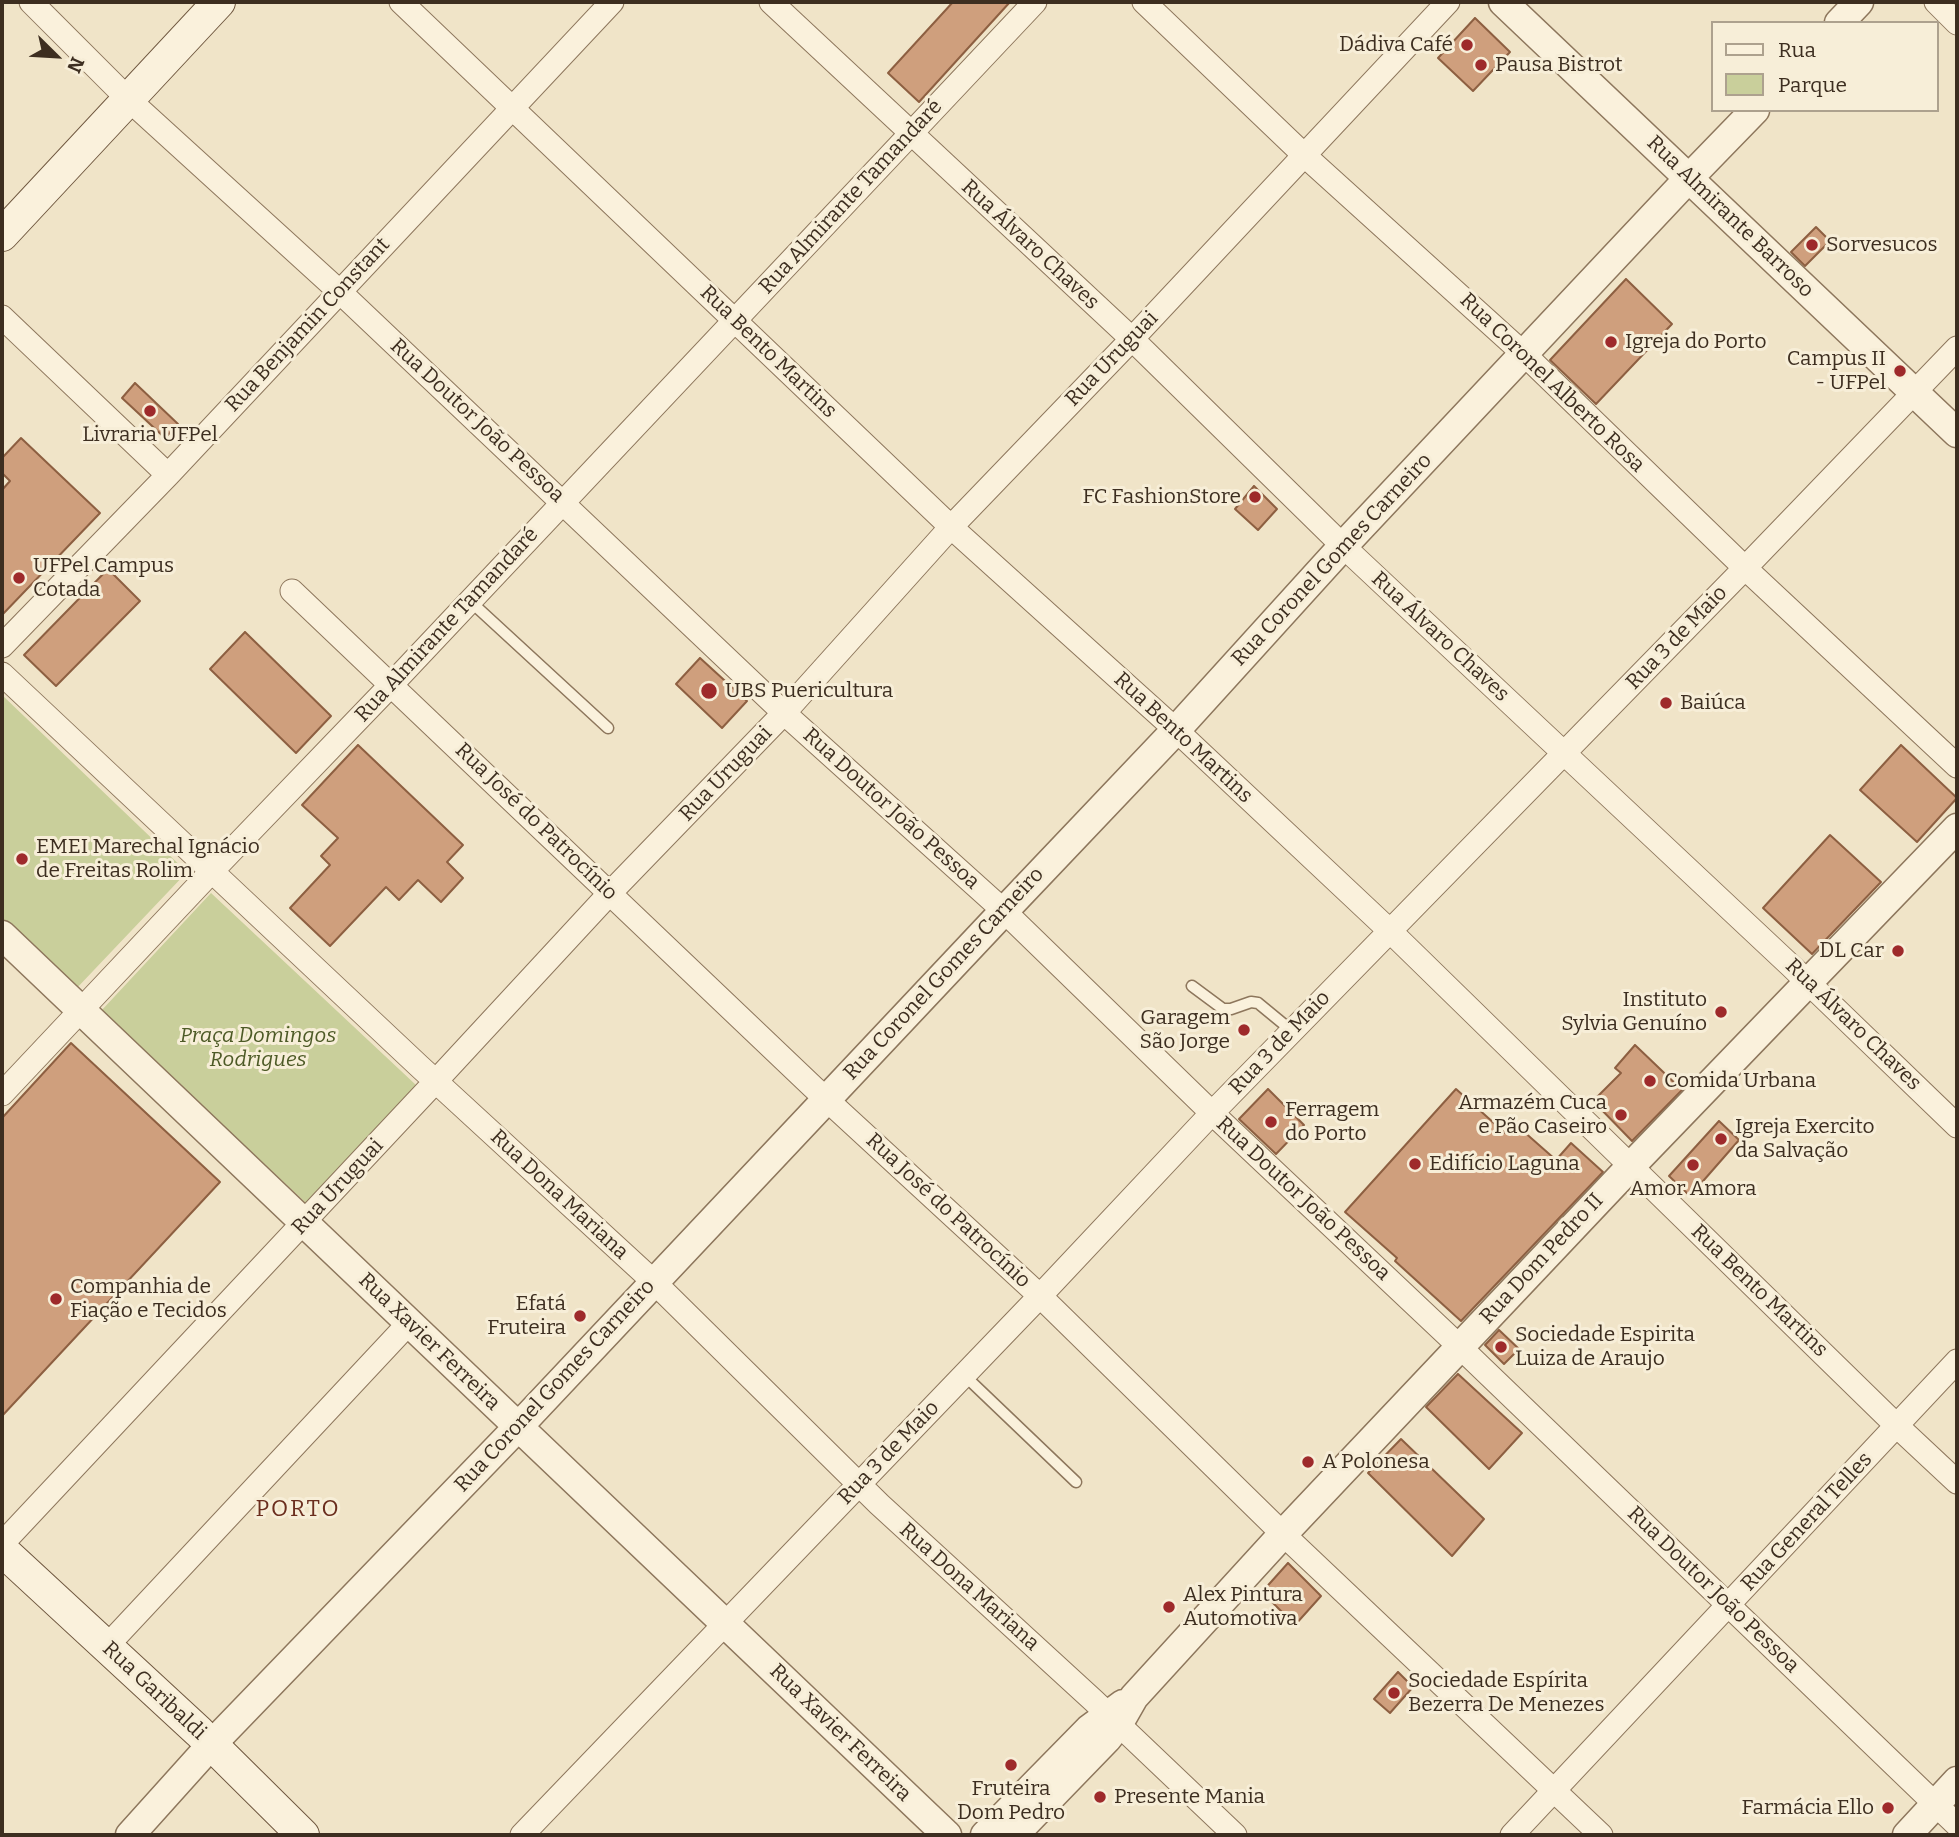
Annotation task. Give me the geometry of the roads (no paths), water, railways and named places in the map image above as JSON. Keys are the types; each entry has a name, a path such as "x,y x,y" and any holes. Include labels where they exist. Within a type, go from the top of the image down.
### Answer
{"main road":[{"path":"2,235 219,2"},
{"name":"Rua Garibaldi","path":"2,1550 303,1835"}],"street":[{"name":"Rua Doutor João Pessoa","path":"31,2 128,99 340,292 784,713 1004,911 1957,1825"},
{"name":"Rua Bento Martins","path":"401,2 951,527 1176,730 1390,931 1957,1482"},
{"name":"Rua Benjamin Constant","path":"2,646 168,475 612,2"},
{"name":"Rua Álvaro Chaves","path":"771,2 1132,339 1343,546 1809,983 1957,1126"},
{"name":"Rua Almirante Tamandaré","path":"2,1094 1035,2"},
{"name":"Rua Coronel Alberto Rosa","path":"1144,2 1304,155 1524,354 1745,568 1957,766"},
{"name":"Rua Uruguai","path":"2,1544 610,893 784,713 951,527 1132,339 1448,2"},
{"name":"Rua Almirante Barroso","path":"1503,2 1957,433"},
{"path":"1841,21 1859,2"},
{"path":"1936,2 1957,23"},
{"name":"Rua Coronel Gomes Carneiro","path":"130,1835 211,1745 518,1427 1176,730 1343,546 1753,112"},
{"path":"2,317 168,475"},
{"name":"Rua 3 de Maio","path":"522,1835 1212,1113 1957,348"},
{"name":"Rua José do Patrocínio","path":"292,591 827,1099 1040,1296 1283,1534 1601,1835"},
{"name":"Rua Dona Mariana","path":"2,674 654,1282 859,1485 1235,1835"},
{"name":"Rua Dom Pedro II","path":"1014,1835 1113,1719 1283,1534 1631,1166 1957,828"},
{"name":"Rua Xavier Ferreira","path":"2,935 947,1835"},
{"path":"106,1647 409,1323"},
{"name":"Rua General Telles","path":"1512,1835 1957,1361"},
{"name":"Rua Dom Pedro II","path":"985,1835 1089,1729 1113,1719"},
{"path":"1906,1835 1957,1781"}],"lane":[{"path":"470,601 608,728"},
{"path":"1192,986 1223,1009 1251,1002 1258,1003 1292,1031"},
{"path":"964,1375 1076,1482"}],"place":[{"name":"Dádiva Café","path":"1467,45"},
{"name":"Pausa Bistrot","path":"1481,65"},
{"name":"Sorvesucos","path":"1812,245"},
{"name":"Igreja do Porto","path":"1611,342"},
{"name":"Campus II - UFPel","path":"1900,371"},
{"name":"Livraria UFPel","path":"150,411"},
{"name":"FC FashionStore","path":"1255,497"},
{"name":"UFPel Campus Cotada","path":"19,578"},
{"name":"UBS Puericultura","path":"709,691"},
{"name":"Baiúca","path":"1666,703"},
{"name":"EMEI Marechal Ignácio de Freitas Rolim","path":"22,859"},
{"name":"DL Car","path":"1898,951"},
{"name":"Instituto Sylvia Genuíno","path":"1721,1012"},
{"name":"Garagem São Jorge","path":"1244,1030"},
{"name":"Comida Urbana","path":"1650,1081"},
{"name":"Armazém Cuca e Pão Caseiro","path":"1621,1115"},
{"name":"Ferragem do Porto","path":"1271,1122"},
{"name":"Igreja Exercito da Salvação","path":"1721,1139"},
{"name":"Edifício Laguna","path":"1415,1164"},
{"name":"Amor Amora","path":"1693,1165"},
{"name":"Companhia de Fiação e Tecidos","path":"56,1299"},
{"name":"Efatá Fruteira","path":"580,1316"},
{"name":"Sociedade Espirita Luiza de Araujo","path":"1501,1347"},
{"name":"A Polonesa","path":"1308,1462"},
{"name":"Alex Pintura Automotiva","path":"1169,1607"},
{"name":"Sociedade Espírita Bezerra De Menezes","path":"1394,1693"},
{"name":"Fruteira Dom Pedro","path":"1011,1765"},
{"name":"Presente Mania","path":"1100,1797"},
{"name":"Farmácia Ello","path":"1888,1808"}],"district":[{"name":"PORTO","path":"298,1510"}],"park label":[{"name":"Praça Domingos Rodrigues","path":"258,1048"}]}
